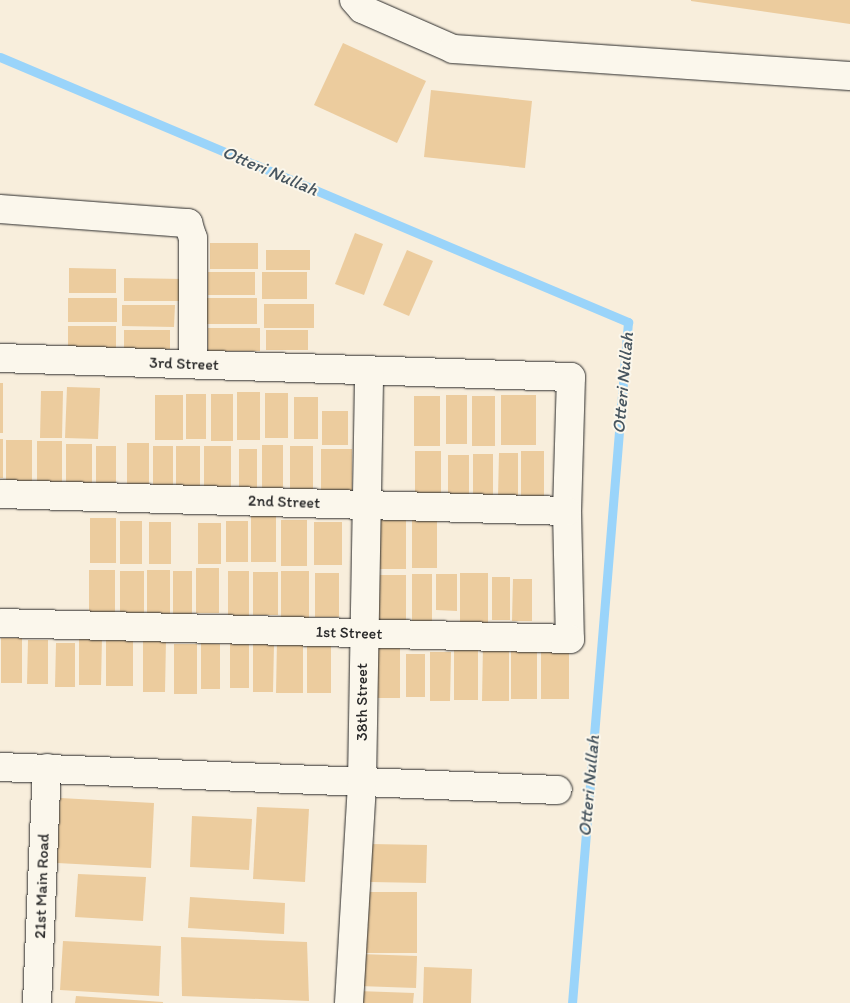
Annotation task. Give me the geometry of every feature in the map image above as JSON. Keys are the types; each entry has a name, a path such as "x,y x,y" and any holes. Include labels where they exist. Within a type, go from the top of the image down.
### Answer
{"street":[{"path":"354,0 362,9 453,49 850,76"},
{"path":"0,209 188,223 193,238 193,364"},
{"name":"3rd Street","path":"0,358 571,376 567,511"},
{"name":"38th Street","path":"349,1003 362,781 362,633 369,370"},
{"name":"2nd Street","path":"0,494 567,511"},
{"name":"1st Street","path":"0,623 570,639 567,511"},
{"path":"0,767 558,790"},
{"name":"21st Main Road","path":"37,1003 47,768"}],"building":[{"path":"850,0 850,24 691,1"},
{"path":"343,43 426,81 397,143 314,105"},
{"path":"431,90 532,101 525,168 424,157"},
{"path":"355,233 383,244 364,295 335,284"},
{"path":"210,243 258,243 258,269 210,269"},
{"path":"266,250 310,250 310,270 266,270"},
{"path":"407,250 433,261 409,316 383,305"},
{"path":"69,268 116,269 116,293 69,293"},
{"path":"208,272 255,272 255,295 208,295"},
{"path":"262,272 307,272 307,299 262,299"},
{"path":"124,278 184,279 184,301 124,301"},
{"path":"68,298 117,298 117,322 68,322"},
{"path":"205,298 257,298 257,324 205,324"},
{"path":"264,304 314,304 314,328 264,328"},
{"path":"122,305 175,305 174,327 122,326"},
{"path":"68,326 116,326 116,349 68,348"},
{"path":"208,328 260,328 260,351 208,351"},
{"path":"124,330 170,330 170,349 124,349"},
{"path":"266,330 308,330 308,350 266,350"},
{"path":"0,383 3,383 3,433 0,433"},
{"path":"67,387 100,388 98,439 65,438"},
{"path":"41,391 63,391 62,438 40,438"},
{"path":"237,392 260,392 260,440 237,440"},
{"path":"265,393 288,393 288,438 265,438"},
{"path":"186,394 206,394 206,439 186,439"},
{"path":"211,394 233,394 233,441 211,441"},
{"path":"155,395 183,395 183,440 155,440"},
{"path":"446,395 467,395 467,444 446,444"},
{"path":"501,395 536,395 536,445 501,445"},
{"path":"414,396 440,396 440,446 414,446"},
{"path":"472,396 495,396 495,446 472,446"},
{"path":"294,397 318,397 318,439 294,439"},
{"path":"322,411 348,411 348,445 322,445"},
{"path":"0,439 3,439 3,478 0,478"},
{"path":"6,440 32,440 32,481 6,481"},
{"path":"37,441 62,441 62,487 37,487"},
{"path":"127,443 149,443 149,490 127,490"},
{"path":"66,444 92,444 92,486 66,486"},
{"path":"262,445 283,445 283,490 262,490"},
{"path":"96,446 116,446 116,486 96,486"},
{"path":"153,446 173,446 173,491 153,491"},
{"path":"176,446 200,446 200,489 176,489"},
{"path":"204,446 231,446 231,490 204,490"},
{"path":"290,446 313,446 313,489 290,489"},
{"path":"239,449 257,449 257,491 239,491"},
{"path":"321,449 352,449 352,493 321,493"},
{"path":"415,451 441,451 441,496 415,496"},
{"path":"521,451 544,451 544,502 521,502"},
{"path":"499,453 518,453 518,497 498,497"},
{"path":"473,454 493,454 493,496 473,496"},
{"path":"448,455 469,455 469,497 448,497"},
{"path":"251,516 276,516 276,562 251,562"},
{"path":"90,518 116,518 116,563 90,563"},
{"path":"281,520 307,520 307,566 281,566"},
{"path":"374,520 406,520 406,569 374,569"},
{"path":"412,520 437,520 437,568 412,568"},
{"path":"120,521 142,521 142,564 120,564"},
{"path":"226,521 248,521 248,562 226,562"},
{"path":"149,522 171,522 171,564 149,564"},
{"path":"314,522 342,522 342,565 314,565"},
{"path":"198,523 221,523 221,564 198,564"},
{"path":"196,568 219,568 219,613 196,613"},
{"path":"89,570 115,570 115,613 89,613"},
{"path":"147,570 170,570 170,615 147,615"},
{"path":"120,571 144,571 144,614 120,614"},
{"path":"173,571 192,571 192,614 173,614"},
{"path":"228,571 249,571 249,618 228,618"},
{"path":"281,571 309,571 309,618 281,618"},
{"path":"253,572 278,572 278,615 253,615"},
{"path":"315,573 339,573 339,617 315,617"},
{"path":"460,573 488,573 488,624 460,623"},
{"path":"412,574 432,574 432,622 412,622"},
{"path":"436,574 457,574 457,611 436,610"},
{"path":"378,575 406,575 406,623 378,623"},
{"path":"492,577 510,577 510,620 492,620"},
{"path":"513,579 532,579 532,621 512,621"},
{"path":"79,637 102,637 101,685 79,685"},
{"path":"106,637 133,638 133,686 106,686"},
{"path":"1,638 22,638 22,683 1,683"},
{"path":"143,639 166,639 165,692 143,692"},
{"path":"28,640 48,640 48,684 27,684"},
{"path":"277,640 303,640 303,693 276,693"},
{"path":"56,643 75,643 75,687 55,687"},
{"path":"201,643 220,644 220,689 201,689"},
{"path":"230,643 249,643 249,688 230,688"},
{"path":"307,643 331,643 331,693 307,693"},
{"path":"174,644 197,644 197,694 174,694"},
{"path":"253,644 274,644 273,692 253,692"},
{"path":"483,644 509,644 509,701 482,701"},
{"path":"454,647 478,647 478,700 454,700"},
{"path":"375,648 400,648 400,698 375,698"},
{"path":"541,648 569,648 569,699 541,699"},
{"path":"511,649 537,649 537,699 511,699"},
{"path":"430,652 451,652 450,701 430,701"},
{"path":"406,654 425,654 425,697 406,697"},
{"path":"60,798 154,803 151,868 57,863"},
{"path":"257,807 309,809 305,882 253,879"},
{"path":"192,816 252,819 249,870 190,867"},
{"path":"370,844 427,845 426,883 370,882"},
{"path":"78,874 146,877 143,921 75,917"},
{"path":"364,892 417,892 417,953 363,953"},
{"path":"190,897 285,903 284,934 188,928"},
{"path":"181,937 307,942 309,1001 182,996"},
{"path":"63,941 161,946 159,996 60,990"},
{"path":"360,954 417,956 416,988 359,986"},
{"path":"424,967 472,969 471,1003 423,1003"},
{"path":"358,991 414,993 413,1003 358,1003"},
{"path":"76,996 163,1002 163,1003 75,1003"}],"waterway":[{"name":"Otteri Nullah","path":"0,57 628,322 572,1003"}]}
